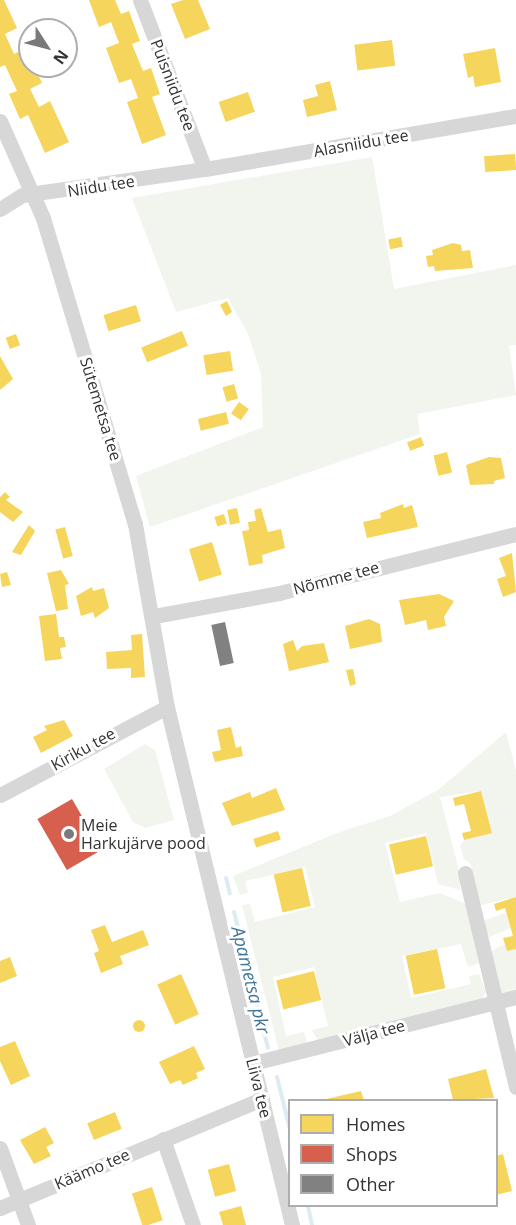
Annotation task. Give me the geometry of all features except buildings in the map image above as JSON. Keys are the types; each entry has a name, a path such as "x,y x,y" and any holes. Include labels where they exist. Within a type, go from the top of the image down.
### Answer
{"street":[{"name":"Puisniidu tee","path":"140,0 205,169"},
{"name":"Alasniidu tee","path":"205,169 516,116"},
{"name":"Sütemetsa tee","path":"0,121 36,196 135,524 154,616 167,707"},
{"name":"Niidu tee","path":"0,209 22,195 36,196 205,169"},
{"name":"Nõmme tee","path":"154,616 279,593 516,534"},
{"name":"Kiriku tee","path":"0,795 167,707"},
{"name":"Liiva tee","path":"167,707 292,1225"},
{"path":"465,873 516,1087"},
{"name":"Välja tee","path":"253,1063 516,997"},
{"name":"Käämo tee","path":"0,1208 262,1099"},
{"path":"163,1139 193,1225"},
{"path":"0,1148 21,1199 28,1225"}],"shaded area":[{"path":"372,157 394,289 516,265 516,345 509,346 516,395 417,414 420,434 150,527 136,476 263,427 261,374 248,334 228,298 176,312 132,198"},
{"path":"506,732 516,771 516,897 477,906 468,872 472,870 471,864 464,859 460,846 464,840 492,832 481,791 440,797 460,874 460,890 438,884 426,833 385,843 400,902 440,893 466,904 479,963 468,967 461,944 402,956 411,998 471,984 469,976 479,974 486,992 481,1000 318,1041 312,1030 328,1026 314,967 273,977 286,1036 304,1032 307,1043 279,1051 242,905 250,904 255,922 315,907 305,867 245,881 248,893 240,895 233,876 337,833 390,816 438,790"},
{"path":"145,744 155,750 174,820 145,828 133,822 104,769"},
{"path":"506,913 511,928 490,937 483,935 481,925 485,920"},
{"path":"505,944 507,951 516,949 516,993 498,993 488,953"}],"waterway":[{"name":"Apametsa pkr","path":"226,878 230,894"},
{"name":"Apametsa pkr","path":"234,912 268,1048"},
{"path":"277,1077 288,1121"},
{"path":"308,1207 312,1225"}],"place":[{"name":"Meie Harkujärve pood","path":"69,834"}]}
